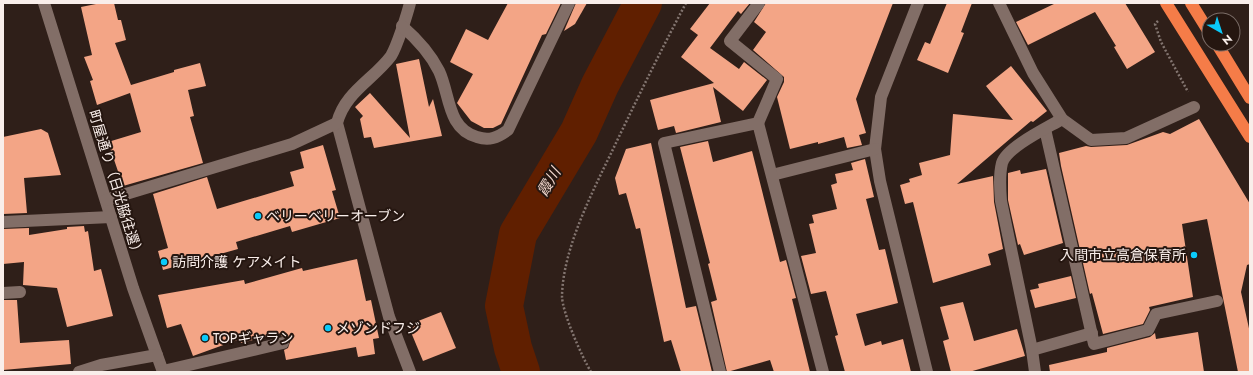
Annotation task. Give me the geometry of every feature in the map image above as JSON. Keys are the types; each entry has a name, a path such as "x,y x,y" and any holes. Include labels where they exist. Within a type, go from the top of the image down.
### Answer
{"highway":[{"path":"1166,3 1250,137"},
{"path":"1191,3 1201,19"},
{"path":"1222,52 1250,98"}],"street":[{"name":"町屋通り（日光脇往還）","path":"44,3 111,217 163,371"},
{"path":"410,3 391,55 340,109 337,123 389,317 410,372"},
{"path":"402,26 421,42 439,72 453,118 460,127 471,136 491,140 508,130 569,3"},
{"path":"759,3 730,41 777,79 758,123 823,372"},
{"path":"918,3 881,97 875,149 880,181 927,372"},
{"path":"999,3 1033,73 1062,118 1091,140 1126,138 1194,107"},
{"path":"1035,372 1032,350 1001,201 1000,182 1002,162 1021,142 1062,118"},
{"path":"106,200 292,144 337,123"},
{"path":"720,372 664,143 758,123"},
{"path":"1045,129 1094,344 1148,330 1156,314 1217,301"},
{"path":"772,175 875,149"},
{"path":"3,222 111,217"},
{"path":"3,293 20,292"},
{"path":"1032,350 1092,333"},
{"path":"163,371 283,344"},
{"path":"79,372 101,365 157,354"}],"path":[{"path":"591,372 568,321 562,298 564,271 571,247 600,178 686,3"},
{"path":"1159,20 1155,24 1161,42 1186,88 1194,107"}],"building":[{"path":"101,3 114,3 118,20 121,20 126,40 115,43 131,85 174,72 174,70 200,63 206,86 188,90 194,116 190,117 203,163 123,186 108,142 141,132 130,93 97,105 90,81 93,80 84,57 92,55 81,7"},
{"path":"508,3 561,3 546,34 542,35 501,124 493,128 484,128 471,121 457,103 473,74 450,62 466,29 488,40"},
{"path":"576,3 587,3 575,24 564,31"},
{"path":"710,3 750,3 741,14 738,11 710,48 739,69 744,62 767,80 743,111 713,87 721,122 676,133 674,126 658,130 650,100 714,83 681,57 698,35 690,29"},
{"path":"766,3 893,3 856,99 866,133 859,135 862,145 847,148 844,137 790,149 777,97 784,82 784,77 753,50 766,32 754,22"},
{"path":"947,3 972,3 961,32 964,33 948,73 917,60 925,42 930,44"},
{"path":"1056,3 1125,3 1155,52 1127,69 1114,47 1116,46 1095,12 1028,45 1016,22"},
{"path":"419,59 429,107 433,99 442,136 374,148 371,137 364,138 360,119 363,116 355,107 370,93 410,138 396,64"},
{"path":"1011,66 1047,111 1033,122 1031,121 957,184 993,176 994,202 1003,249 988,254 991,265 933,283 913,202 905,204 900,185 910,182 909,179 922,175 919,163 950,155 953,114 1013,120 986,86"},
{"path":"1199,119 1250,204 1250,264 1247,265 1241,292 1250,333 1250,372 1238,372 1207,219 1182,224 1193,297 1149,307 1150,310 1143,324 1103,334 1092,293 1090,294 1061,166 1059,153 1086,146 1127,145 1163,132 1170,134"},
{"path":"41,129 48,133 61,175 24,178 27,213 3,214 3,137"},
{"path":"708,141 713,162 752,151 780,262 786,260 796,298 792,299 810,372 774,372 770,360 727,372 711,302 717,300 708,264 710,263 680,147"},
{"path":"651,143 686,308 696,306 712,372 681,372 671,340 664,342 640,228 636,229 626,193 619,195 615,178 626,149"},
{"path":"323,145 336,190 332,191 340,218 292,232 290,226 236,242 238,249 163,270 158,251 168,248 153,194 207,177 217,209 294,186 290,172 304,168 300,152"},
{"path":"865,159 874,197 866,199 879,250 885,249 898,303 856,314 865,346 881,341 882,345 903,339 911,372 845,372 835,336 838,335 826,291 811,294 801,256 816,253 809,224 814,223 812,215 837,209 831,185 837,183 835,174 853,170 851,163"},
{"path":"1046,169 1063,243 1024,255 1020,244 1018,245 1008,200 1008,173 1020,170 1021,174"},
{"path":"84,226 85,232 88,231 94,271 101,269 113,316 67,327 57,288 23,285 24,262 3,264 3,229 29,228 29,235 67,229 67,227"},
{"path":"357,259 366,301 371,300 379,338 373,339 375,354 358,357 356,347 286,360 284,350 288,348 290,342 288,338 281,336 281,333 241,343 240,339 193,356 181,324 167,328 158,295 244,280 245,284 302,268 303,271"},
{"path":"1071,276 1076,298 1035,308 1030,290 1039,288 1038,284"},
{"path":"3,300 17,300 20,343 69,340 71,364 3,370"},
{"path":"963,302 974,341 1017,329 1025,356 969,372 951,372 943,341 949,339 940,307"},
{"path":"441,312 456,348 423,361 408,325"},
{"path":"1198,332 1204,372 1050,372 1049,365 1107,352 1107,348 1150,337 1155,333 1156,339"}],"waterway":[{"name":"霞川","path":"521,372 513,348 504,306 518,234 579,132 600,85 643,3"}],"place":[{"name":"ベリーベリーオーブン","path":"258,216"},
{"name":"入間市立高倉保育所","path":"1194,255"},
{"name":"訪問介護 ケアメイト","path":"164,262"},
{"name":"メゾンドフジ","path":"328,328"},
{"name":"TOPギャラン","path":"205,338"}]}
